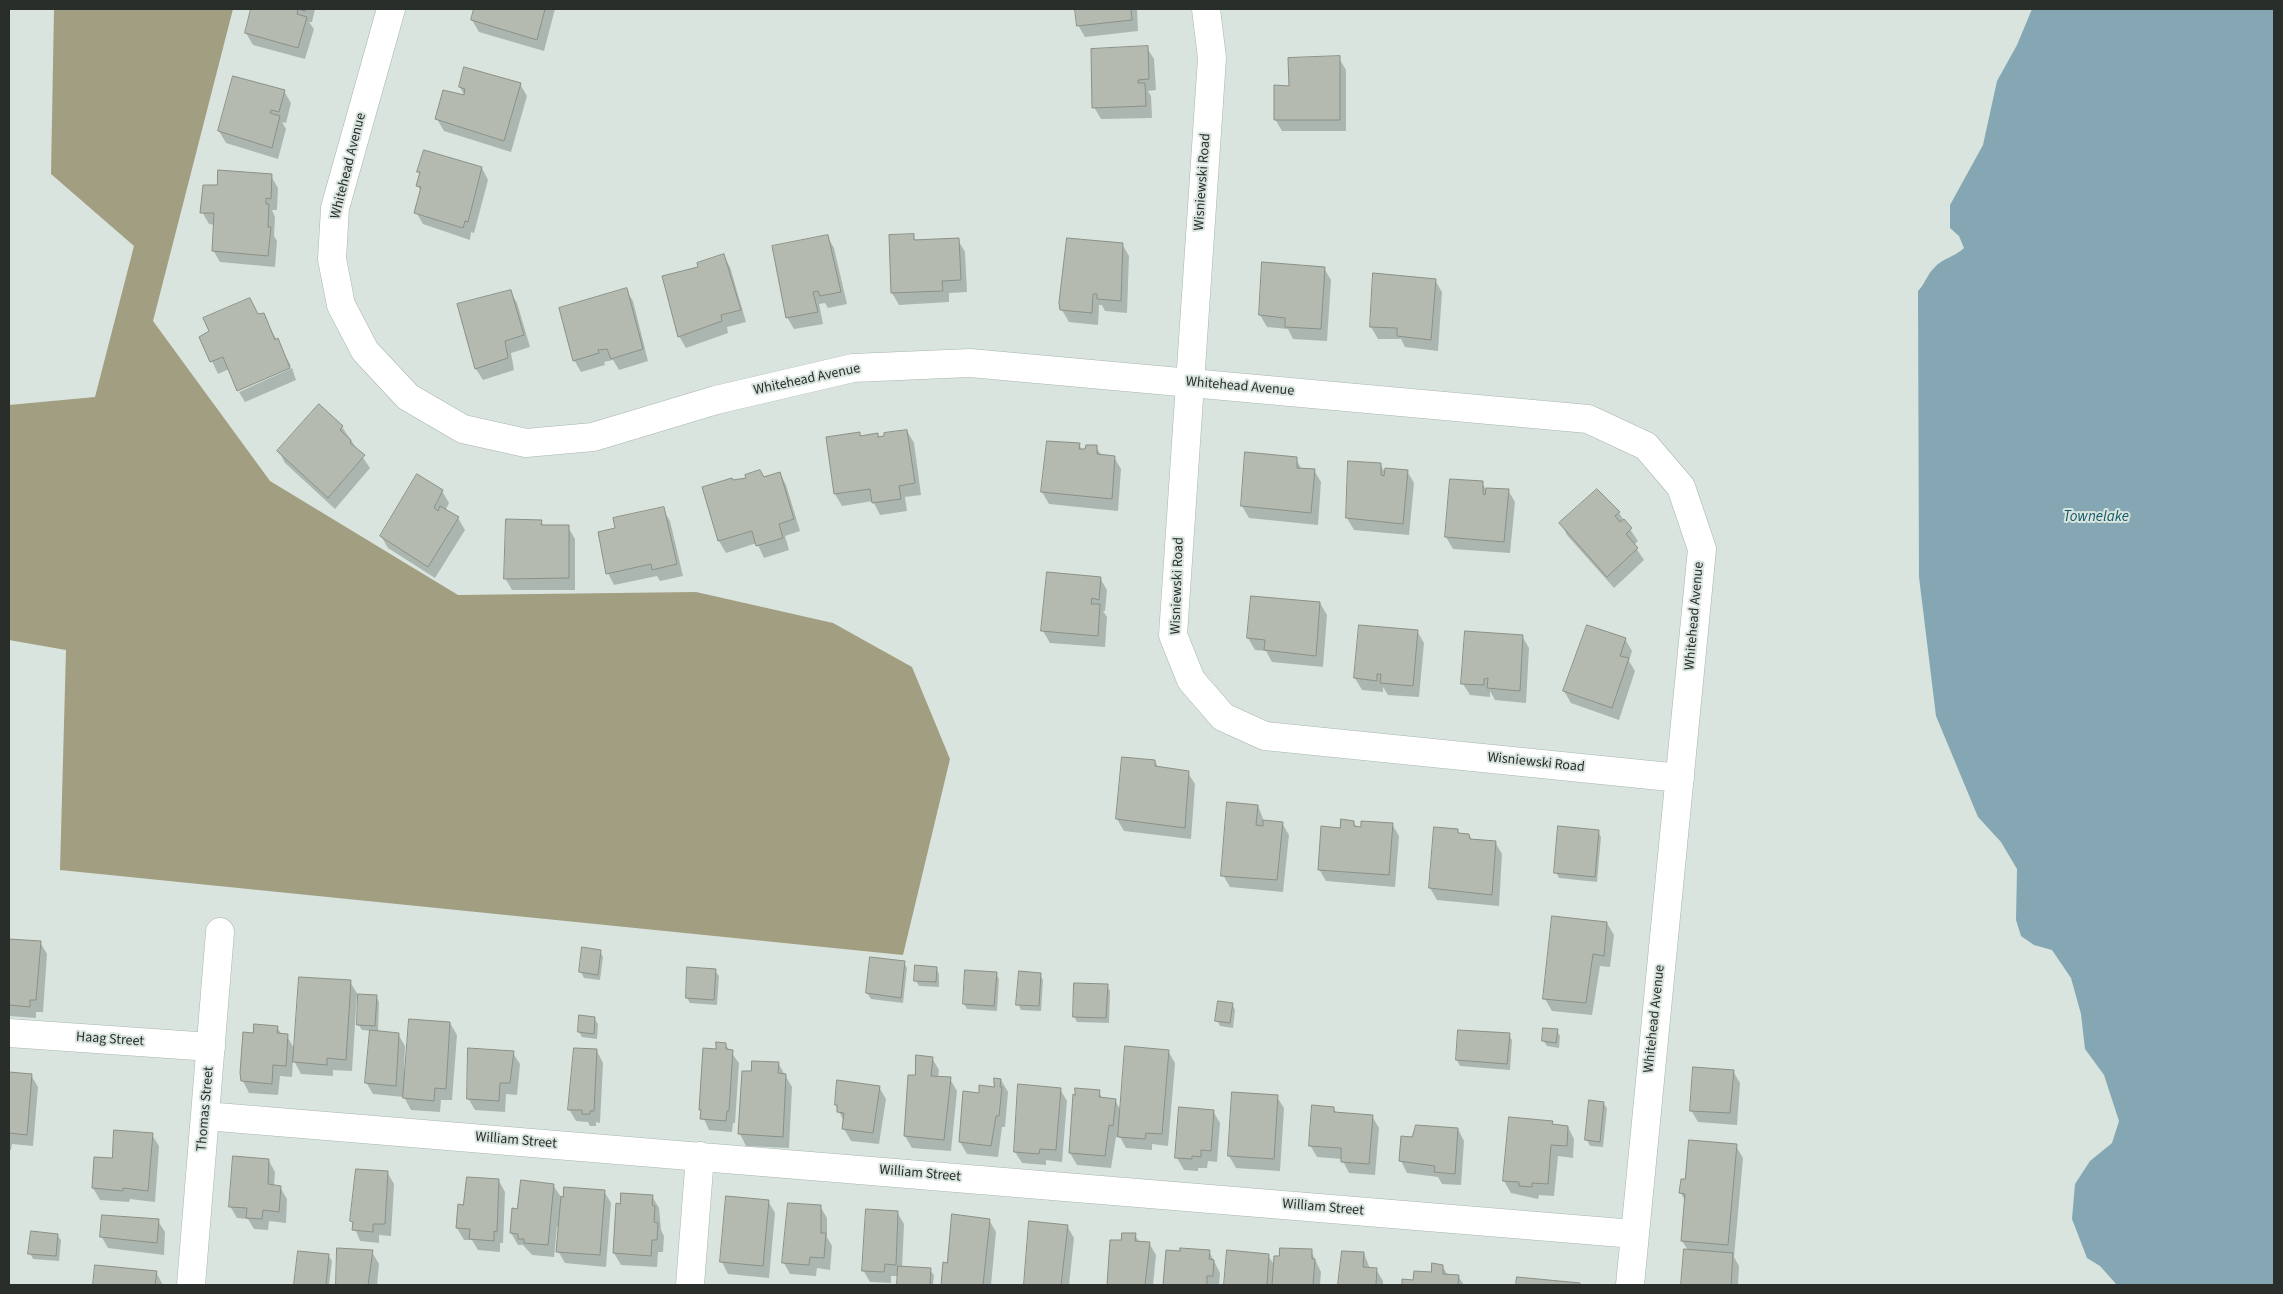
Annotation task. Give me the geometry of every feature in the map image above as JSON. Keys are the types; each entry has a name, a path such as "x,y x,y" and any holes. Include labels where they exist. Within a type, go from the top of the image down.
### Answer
{"street":[{"name":"Whitehead Avenue","path":"391,9 335,208 332,259 341,305 365,351 408,397 463,429 526,443 593,437 716,400 854,368 970,362 1588,419 1646,446 1681,487 1702,549 1630,1285"},
{"name":"Wisniewski Road","path":"1206,9 1212,58 1173,635 1192,680 1222,717 1264,736 1680,778"},
{"name":"Thomas Street","path":"191,1285 220,932"},
{"name":"Haag Street","path":"9,1033 211,1047"},
{"name":"William Street","path":"205,1116 1634,1234"},
{"path":"690,1285 700,1156"}],"shaded area":[{"path":"54,9 233,9 153,321 270,481 458,595 696,592 833,623 912,667 950,759 903,955 60,870 66,650 9,640 9,405 95,397 134,246 51,174"}],"water":[{"name":"Townelake","path":"2032,9 2274,9 2274,1285 2117,1285 2100,1266 2087,1258 2072,1219 2075,1184 2090,1161 2112,1143 2119,1121 2104,1075 2085,1049 2081,1014 2071,978 2052,950 2034,945 2021,936 2016,920 2017,869 2001,842 1978,817 1936,716 1919,577 1918,291 1937,265 1964,248 1959,236 1950,228 1950,205 1983,145 1997,81 2017,45"}],"building":[{"path":"251,9 298,9 297,14 307,17 298,48 245,33"},
{"path":"474,9 545,9 537,40 471,20"},
{"path":"1075,9 1131,9 1132,20 1077,26"},
{"path":"1148,46 1149,79 1138,80 1138,83 1145,83 1146,106 1092,108 1091,49"},
{"path":"1340,56 1340,120 1274,120 1274,85 1289,86 1288,58"},
{"path":"464,67 521,83 504,141 435,119 443,90 464,95 465,89 459,87"},
{"path":"233,76 285,90 279,112 271,110 270,113 280,116 272,148 218,131"},
{"path":"424,150 482,167 468,222 465,221 463,228 414,213 421,187 416,186 420,172 417,172"},
{"path":"218,170 272,174 271,199 266,198 266,204 269,204 268,227 271,227 268,256 212,251 214,213 200,213 203,185 217,185"},
{"path":"914,234 914,240 959,238 961,280 942,281 943,291 891,293 889,235"},
{"path":"828,235 841,292 820,296 818,291 813,292 818,312 786,318 772,246"},
{"path":"1067,238 1123,243 1121,301 1097,299 1097,294 1093,294 1092,313 1060,310 1059,303"},
{"path":"724,254 741,310 721,315 722,321 678,337 662,276 698,267 697,263"},
{"path":"1262,262 1325,267 1321,329 1285,327 1285,318 1259,315"},
{"path":"1373,273 1436,279 1431,340 1397,336 1397,328 1370,327"},
{"path":"627,288 643,349 611,359 607,349 598,350 599,353 573,361 559,308"},
{"path":"511,290 524,335 505,341 508,358 475,369 457,304"},
{"path":"250,298 258,314 264,313 275,340 278,338 290,368 237,391 223,357 210,362 199,337 209,331 203,318"},
{"path":"319,404 343,426 340,430 351,440 350,443 365,455 328,498 277,451"},
{"path":"907,430 915,483 899,486 901,499 872,503 870,489 834,494 826,437 860,432 860,436 878,433 878,437 884,436 884,433"},
{"path":"1047,441 1080,443 1079,449 1085,449 1086,445 1097,445 1097,454 1115,456 1112,499 1041,492"},
{"path":"1245,452 1297,457 1297,468 1315,469 1311,513 1241,506"},
{"path":"1348,461 1381,463 1381,475 1384,476 1385,468 1408,470 1403,524 1346,518"},
{"path":"760,470 764,477 780,472 794,519 779,524 783,538 756,546 752,531 718,541 702,487 732,478 733,480 746,478 745,475"},
{"path":"417,474 443,490 434,508 438,511 440,506 459,517 428,567 380,536"},
{"path":"1450,479 1483,481 1483,494 1485,495 1486,488 1509,489 1504,542 1445,537"},
{"path":"1597,489 1620,512 1615,516 1620,522 1624,519 1632,528 1626,534 1638,548 1607,577 1559,523"},
{"path":"664,507 677,564 652,570 651,564 606,574 598,532 615,528 613,518"},
{"path":"506,519 542,520 541,525 569,525 569,578 504,579"},
{"path":"1047,572 1101,577 1099,600 1092,598 1091,604 1100,604 1098,636 1041,631"},
{"path":"1251,596 1320,602 1316,656 1264,650 1265,640 1247,638"},
{"path":"1359,625 1418,630 1413,686 1380,683 1381,674 1377,674 1377,681 1354,678"},
{"path":"1587,625 1626,638 1620,656 1629,658 1612,708 1563,691"},
{"path":"1465,631 1523,635 1520,691 1487,688 1488,678 1484,679 1484,685 1461,684"},
{"path":"1122,757 1155,760 1155,766 1189,771 1185,828 1116,819"},
{"path":"1227,802 1258,805 1256,825 1263,826 1263,820 1283,822 1277,880 1221,876"},
{"path":"1341,819 1354,821 1354,826 1361,827 1361,821 1393,823 1389,875 1318,870 1321,826 1340,828"},
{"path":"1558,826 1599,830 1595,877 1554,873"},
{"path":"1434,827 1458,829 1458,833 1469,834 1470,839 1496,841 1492,895 1429,888"},
{"path":"1552,916 1607,922 1604,956 1593,954 1586,1003 1543,999"},
{"path":"9,939 41,941 36,1000 30,1000 30,1007 9,1005"},
{"path":"582,947 601,950 598,975 579,972"},
{"path":"870,957 905,961 901,998 866,993"},
{"path":"915,965 937,967 936,982 914,981"},
{"path":"687,967 716,969 714,1000 686,998"},
{"path":"965,970 997,972 994,1006 963,1004"},
{"path":"1019,971 1041,973 1039,1006 1016,1005"},
{"path":"299,977 351,980 346,1060 327,1058 327,1065 293,1062"},
{"path":"1074,983 1108,984 1106,1018 1073,1017"},
{"path":"358,994 377,995 375,1026 357,1025"},
{"path":"1218,1001 1233,1003 1230,1023 1215,1021"},
{"path":"579,1015 595,1017 594,1034 578,1032"},
{"path":"409,1019 450,1022 446,1089 435,1088 434,1101 403,1098"},
{"path":"254,1024 278,1026 277,1033 288,1034 286,1066 273,1065 272,1084 241,1081 243,1032 253,1033"},
{"path":"1543,1028 1558,1029 1556,1043 1542,1041"},
{"path":"370,1030 399,1033 396,1086 365,1083"},
{"path":"1458,1030 1510,1033 1507,1064 1456,1060"},
{"path":"716,1042 726,1043 726,1049 733,1050 729,1111 727,1111 726,1121 700,1119 703,1048 716,1049"},
{"path":"1125,1046 1169,1050 1162,1134 1146,1133 1145,1139 1118,1137"},
{"path":"468,1048 514,1051 510,1083 500,1083 499,1101 467,1099"},
{"path":"574,1048 597,1049 594,1111 590,1111 590,1114 582,1114 582,1110 568,1110"},
{"path":"916,1055 933,1057 931,1076 951,1077 944,1140 904,1136 908,1075 915,1075"},
{"path":"752,1061 779,1062 778,1073 786,1074 783,1137 738,1134 742,1071 751,1071"},
{"path":"1693,1067 1734,1070 1730,1113 1690,1111"},
{"path":"9,1072 32,1074 27,1135 9,1133"},
{"path":"994,1078 1001,1079 1000,1087 1002,1087 999,1116 996,1116 991,1146 959,1142 963,1091 979,1093 979,1085 994,1087"},
{"path":"837,1080 880,1086 873,1133 842,1129 844,1113 837,1112 837,1105 835,1105"},
{"path":"1018,1084 1061,1088 1056,1150 1040,1149 1039,1154 1014,1152"},
{"path":"1075,1088 1100,1090 1099,1097 1116,1099 1113,1126 1109,1125 1105,1156 1069,1153"},
{"path":"1232,1092 1278,1095 1274,1159 1228,1156"},
{"path":"1589,1100 1604,1102 1600,1142 1585,1140"},
{"path":"1312,1105 1334,1107 1334,1112 1373,1115 1369,1164 1341,1162 1341,1148 1309,1146"},
{"path":"1179,1107 1214,1110 1211,1151 1201,1150 1201,1157 1192,1156 1192,1159 1175,1158"},
{"path":"1509,1117 1553,1121 1552,1124 1568,1126 1567,1146 1551,1145 1548,1184 1532,1183 1532,1187 1519,1186 1519,1182 1503,1181"},
{"path":"1416,1125 1458,1128 1455,1174 1434,1172 1435,1166 1399,1161 1401,1136 1412,1137"},
{"path":"114,1130 153,1133 148,1191 123,1188 123,1191 92,1188 94,1157 112,1158"},
{"path":"1689,1140 1737,1144 1728,1245 1681,1241 1685,1194 1679,1193 1681,1179 1685,1179"},
{"path":"233,1156 269,1159 268,1184 281,1186 279,1212 263,1210 262,1219 246,1218 247,1208 229,1207"},
{"path":"356,1169 388,1171 385,1224 373,1224 373,1232 352,1230 353,1222 350,1221"},
{"path":"467,1177 499,1179 497,1232 494,1231 494,1241 469,1239 470,1229 456,1228 458,1204 463,1205"},
{"path":"521,1180 554,1184 548,1245 524,1243 524,1239 518,1239 518,1234 510,1233 512,1208 517,1209"},
{"path":"564,1187 605,1190 600,1255 556,1252 561,1196 563,1197"},
{"path":"621,1193 653,1195 652,1205 655,1206 654,1222 658,1223 657,1240 652,1240 651,1256 613,1253 616,1203 620,1204"},
{"path":"726,1196 769,1200 763,1266 720,1262"},
{"path":"788,1203 821,1205 821,1233 826,1233 824,1258 810,1257 809,1265 782,1263"},
{"path":"866,1209 898,1211 896,1265 885,1264 884,1272 862,1271"},
{"path":"952,1214 990,1219 983,1285 941,1285 943,1262 947,1263"},
{"path":"102,1215 159,1219 157,1243 100,1237"},
{"path":"1029,1221 1068,1225 1061,1285 1024,1285"},
{"path":"31,1231 58,1234 56,1256 28,1254"},
{"path":"1122,1233 1136,1233 1135,1241 1150,1242 1145,1285 1107,1285 1110,1240 1121,1240"},
{"path":"337,1248 373,1250 368,1285 336,1285"},
{"path":"1180,1248 1210,1250 1209,1259 1214,1260 1213,1276 1207,1276 1207,1285 1163,1285 1166,1250 1180,1251"},
{"path":"1280,1248 1312,1249 1312,1259 1315,1259 1313,1285 1272,1285 1274,1256 1279,1256"},
{"path":"1684,1249 1733,1253 1731,1285 1681,1285"},
{"path":"1227,1250 1269,1254 1267,1285 1224,1285"},
{"path":"298,1251 329,1254 326,1285 294,1285"},
{"path":"1342,1251 1364,1252 1363,1267 1377,1268 1376,1285 1338,1285"},
{"path":"1432,1263 1443,1265 1443,1274 1459,1275 1458,1285 1402,1285 1402,1279 1413,1280 1414,1271 1431,1272"},
{"path":"95,1265 157,1271 155,1285 93,1285"},
{"path":"898,1266 931,1268 930,1285 897,1285"},
{"path":"1517,1277 1580,1283 1580,1285 1516,1285"}]}
